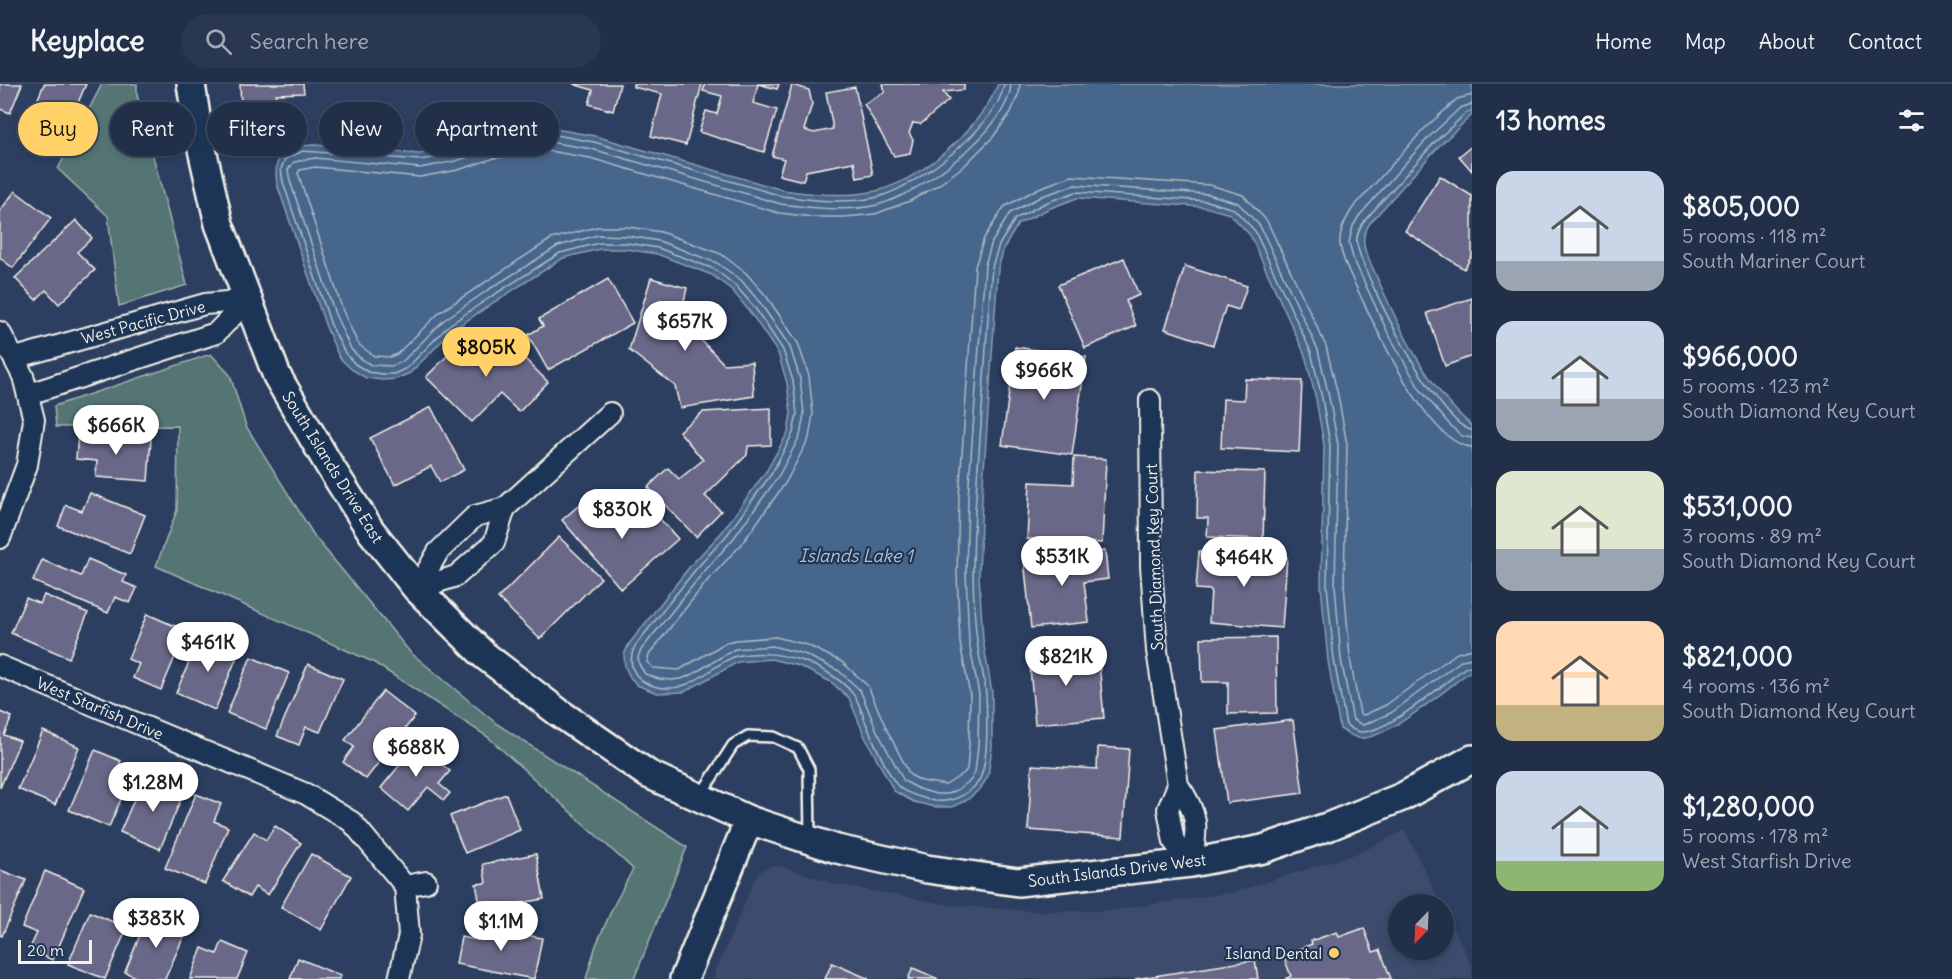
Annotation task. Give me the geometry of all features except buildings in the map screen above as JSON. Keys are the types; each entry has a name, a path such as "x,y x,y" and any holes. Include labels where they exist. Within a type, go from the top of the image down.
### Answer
{"street":[{"name":"South Islands Drive East","path":"191,84 199,136 219,224 277,376 371,531 417,589 484,655 558,712 648,774 749,820"},
{"name":"West Pacific Drive","path":"15,358 206,304 248,300"},
{"name":"West Pacific Drive","path":"26,385 217,333 248,300"},
{"path":"0,332 15,358 26,385 34,420 27,465 0,538"},
{"name":"South Diamond Key Court","path":"1150,400 1151,566 1157,651 1178,784 1168,809 1174,842 1191,863"},
{"path":"417,589 438,552 475,516 505,508 610,412"},
{"path":"417,589 456,576 494,543 505,508"},
{"name":"West Starfish Drive","path":"0,666 306,794 352,822 405,886"},
{"name":"South Islands Drive West","path":"749,820 837,849 927,869 1018,882 1191,863 1263,849 1330,826 1402,797 1472,759"},
{"path":"684,979 749,820"},
{"path":"399,979 409,935 405,886 426,882"}],"lane":[{"path":"699,797 733,745 748,736 774,737 798,748 809,769 810,840"}],"shaded area":[{"path":"1405,830 1436,894 1388,894 1388,960 1454,960 1454,930 1472,966 1472,979 713,979 755,878 762,870 770,866 781,866 834,884 950,905 1031,911 1106,911 1235,892 1361,852"}],"green space":[{"path":"102,84 137,84 139,102 110,102 110,156 153,156 187,285 119,306 108,216 58,169 65,156 98,156 98,102 93,102"},
{"path":"211,354 230,375 246,426 315,537 410,652 497,724 687,847 634,979 586,979 596,945 633,869 488,737 373,662 156,566 177,510 178,426 56,427 54,406"}],"water":[{"name":"Islands Lake 1","path":"998,84 1472,84 1472,115 1438,147 1370,223 1364,238 1364,245 1398,323 1423,368 1437,389 1472,426 1472,670 1435,699 1391,728 1365,738 1355,737 1340,729 1328,661 1321,585 1324,445 1316,399 1305,355 1250,235 1230,214 1205,207 1077,198 1018,224 1004,248 998,269 979,575 983,640 992,693 992,747 988,776 981,788 967,800 952,807 935,807 914,802 894,791 865,737 849,698 831,682 799,666 771,659 738,662 684,692 657,693 637,685 625,667 624,655 629,644 691,565 722,532 767,470 788,432 791,413 787,383 778,353 732,290 712,275 657,254 626,249 600,249 563,258 496,301 453,330 410,373 396,379 366,378 351,369 339,357 326,327 277,184 276,173 279,158 281,156 307,156 307,146 319,145 319,156 403,156 403,153 415,154 415,156 559,156 559,130 595,136 783,190 827,194 871,192 908,178 946,152 978,118"}],"place":[{"name":"Island Dental","path":"1334,953"}]}
